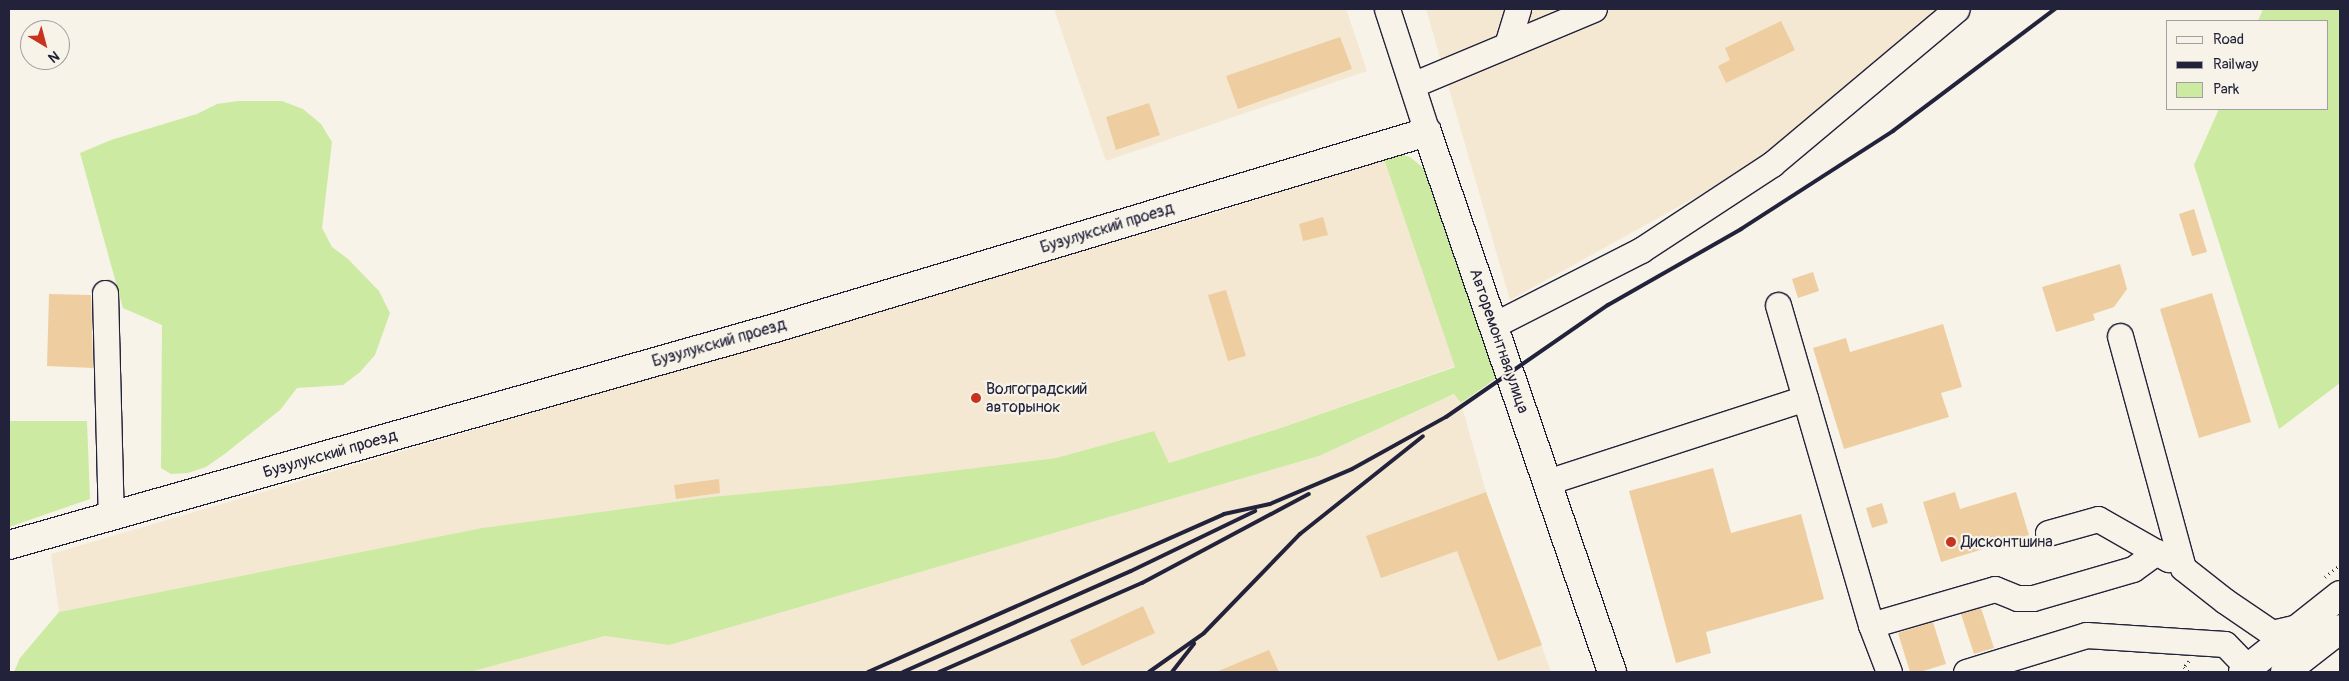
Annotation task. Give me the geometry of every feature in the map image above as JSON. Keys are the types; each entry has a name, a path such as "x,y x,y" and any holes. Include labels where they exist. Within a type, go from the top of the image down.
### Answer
{"main road":[{"name":"Авторемонтная улица","path":"1427,132 1610,672"},
{"name":"Бузулукский проезд","path":"9,545 775,328 1427,132"},
{"path":"2248,671 2340,595"},
{"path":"2285,672 2340,629"}],"street":[{"name":"Авторемонтная улица","path":"1387,9 1427,132"},
{"path":"1507,45 1518,9"},
{"path":"1412,85 1594,9"},
{"path":"1494,326 1641,250 1772,164 1956,9"},
{"path":"105,293 111,516"},
{"path":"1778,305 1871,625 1889,672"},
{"path":"2120,336 2183,568"},
{"path":"1547,482 1805,398"},
{"path":"2048,532 2098,519 2183,568 2224,601 2272,633 2302,626"},
{"path":"1871,625 1995,589 2017,598 2033,598 2133,569 2156,552"},
{"path":"1966,672 2086,635 2226,644 2248,671"}],"shaded area":[{"path":"1054,9 1346,9 1367,71 1106,161"},
{"path":"1426,9 1937,9 1781,150 1510,300"},
{"name":"Волгоградский авторынок","path":"1384,159 1455,366 1278,429 1169,463 1154,431 1056,458 836,485 711,497 482,528 59,612 51,554 1218,212"},
{"path":"1455,394 1461,403 1486,492 1551,672 470,672 605,636 669,645 1319,456"}],"green space":[{"path":"2263,9 2340,9 2340,383 2279,429 2194,165 2219,110 2329,110 2329,20 2258,20"},
{"path":"238,101 282,101 303,109 321,124 332,142 322,228 332,247 348,259 379,291 390,313 375,355 360,372 343,385 297,388 280,410 206,467 188,473 171,474 161,468 162,325 123,308 80,153 111,140 197,114 217,104"},
{"path":"1395,153 1410,157 1427,171 1498,377 1461,403 1454,394 1319,456 669,645 605,636 470,672 14,672 20,658 59,612 482,528 711,497 836,485 1056,458 1154,431 1169,463 1278,429 1455,367 1384,159"},
{"path":"9,421 87,421 90,499 9,527"}],"building":[{"path":"1781,21 1795,50 1726,83 1718,66 1730,60 1725,48"},
{"path":"1340,37 1352,69 1238,109 1226,76"},
{"path":"1149,103 1160,135 1116,150 1106,117"},
{"path":"2194,209 2207,252 2192,256 2179,214"},
{"path":"1323,217 1328,235 1303,241 1299,224"},
{"path":"2120,264 2127,289 2114,307 2093,314 2095,320 2056,332 2042,287"},
{"path":"1813,272 1819,291 1798,298 1792,279"},
{"path":"1226,290 1246,356 1228,361 1208,295"},
{"path":"2212,293 2251,422 2199,438 2160,309"},
{"path":"49,294 91,295 93,368 47,366"},
{"path":"1943,324 1962,387 1941,393 1949,417 1844,449 1813,348 1846,338 1850,352"},
{"path":"1713,468 1731,533 1801,514 1824,599 1706,632 1711,653 1676,663 1629,491"},
{"path":"719,479 720,493 676,499 674,485"},
{"path":"1486,492 1542,645 1498,661 1457,551 1381,578 1366,536"},
{"path":"1955,492 1960,509 2016,492 2029,535 1941,562 1923,502"},
{"path":"1882,503 1888,523 1872,528 1866,508"},
{"path":"1143,606 1155,633 1082,666 1070,640"},
{"path":"1981,608 1994,648 1974,654 1961,614"},
{"path":"1933,622 1946,664 1920,672 1910,672 1898,633"},
{"path":"1269,650 1279,672 1216,672"}],"railway":[{"path":"868,672 1224,514 1270,504 1352,469 1446,417 1608,305 1741,229 1893,131 2055,9"},
{"path":"1149,672 1204,633 1300,534 1423,436"},
{"path":"939,672 1142,583 1309,494"},
{"path":"903,672 1131,571 1255,511"},
{"path":"1172,672 1194,644"}],"place":[{"name":"Волгоградский авторынок","path":"976,398"},
{"name":"Дисконтшина","path":"1951,542"}]}
